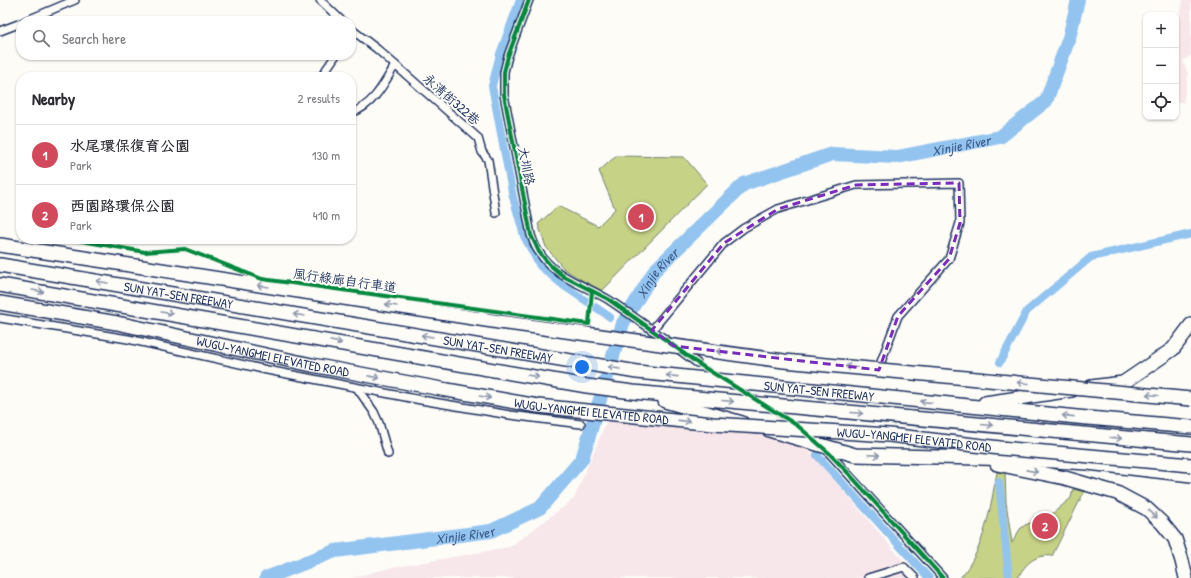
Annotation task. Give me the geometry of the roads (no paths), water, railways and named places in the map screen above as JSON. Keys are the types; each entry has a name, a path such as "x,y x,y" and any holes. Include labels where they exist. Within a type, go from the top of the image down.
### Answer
{"highway":[{"path":"0,245 499,322 784,361 1191,399"},
{"name":"SUN YAT-SEN FREEWAY","path":"0,265 637,372 965,406 1191,426"},
{"name":"SUN YAT-SEN FREEWAY","path":"0,285 588,386 634,392 1191,444"},
{"name":"WUGU-YANGMEI ELEVATED ROAD","path":"0,303 117,323 312,365 538,406 698,422 889,435 1000,448 1191,465"},
{"path":"965,406 1123,383 1173,349 1191,325"},
{"path":"634,392 855,454 1020,459 1088,463 1191,475"},
{"path":"966,458 1065,478 1117,493 1146,509 1162,523 1175,539 1186,578"}],"street":[{"path":"37,16 75,0"},
{"path":"320,0 337,16"},
{"name":"大圳路","path":"529,0 508,56 504,72 504,95 531,235 539,252 554,269 563,276 608,300 649,328"},
{"path":"0,31 16,25"},
{"name":"永清街322巷","path":"356,34 395,64 478,138 482,152 488,160 496,213"},
{"path":"324,72 333,60"},
{"path":"356,111 365,107 374,98 395,64"},
{"path":"697,363 649,328 724,244 744,228 778,209 856,185 960,183 960,223 949,259 898,316 878,370"},
{"path":"0,318 128,339 267,370 357,388 510,415 581,424"},
{"path":"357,388 374,412 379,423 388,454"},
{"path":"829,453 943,578"},
{"path":"868,578 904,567 916,578"}],"waterway":[{"path":"520,0 500,54 492,86 513,197 524,236 540,266 564,286 610,317"},
{"name":"Xinjie River","path":"266,578 335,551 491,531 540,508 582,459 623,323 655,270 744,184 832,154 897,157 1000,137 1046,101 1069,38 1078,0"},
{"path":"1000,362 1027,311 1091,257 1191,234"},
{"path":"817,455 929,578"},
{"path":"999,482 1009,578"}],"tunnel":[{"path":"697,363 720,378"},
{"path":"731,384 758,401"},
{"path":"768,408 800,428"}],"place":[{"name":"水尾環保復育公園","path":"641,217"},
{"name":"西園路環保公園","path":"1045,526"}]}
